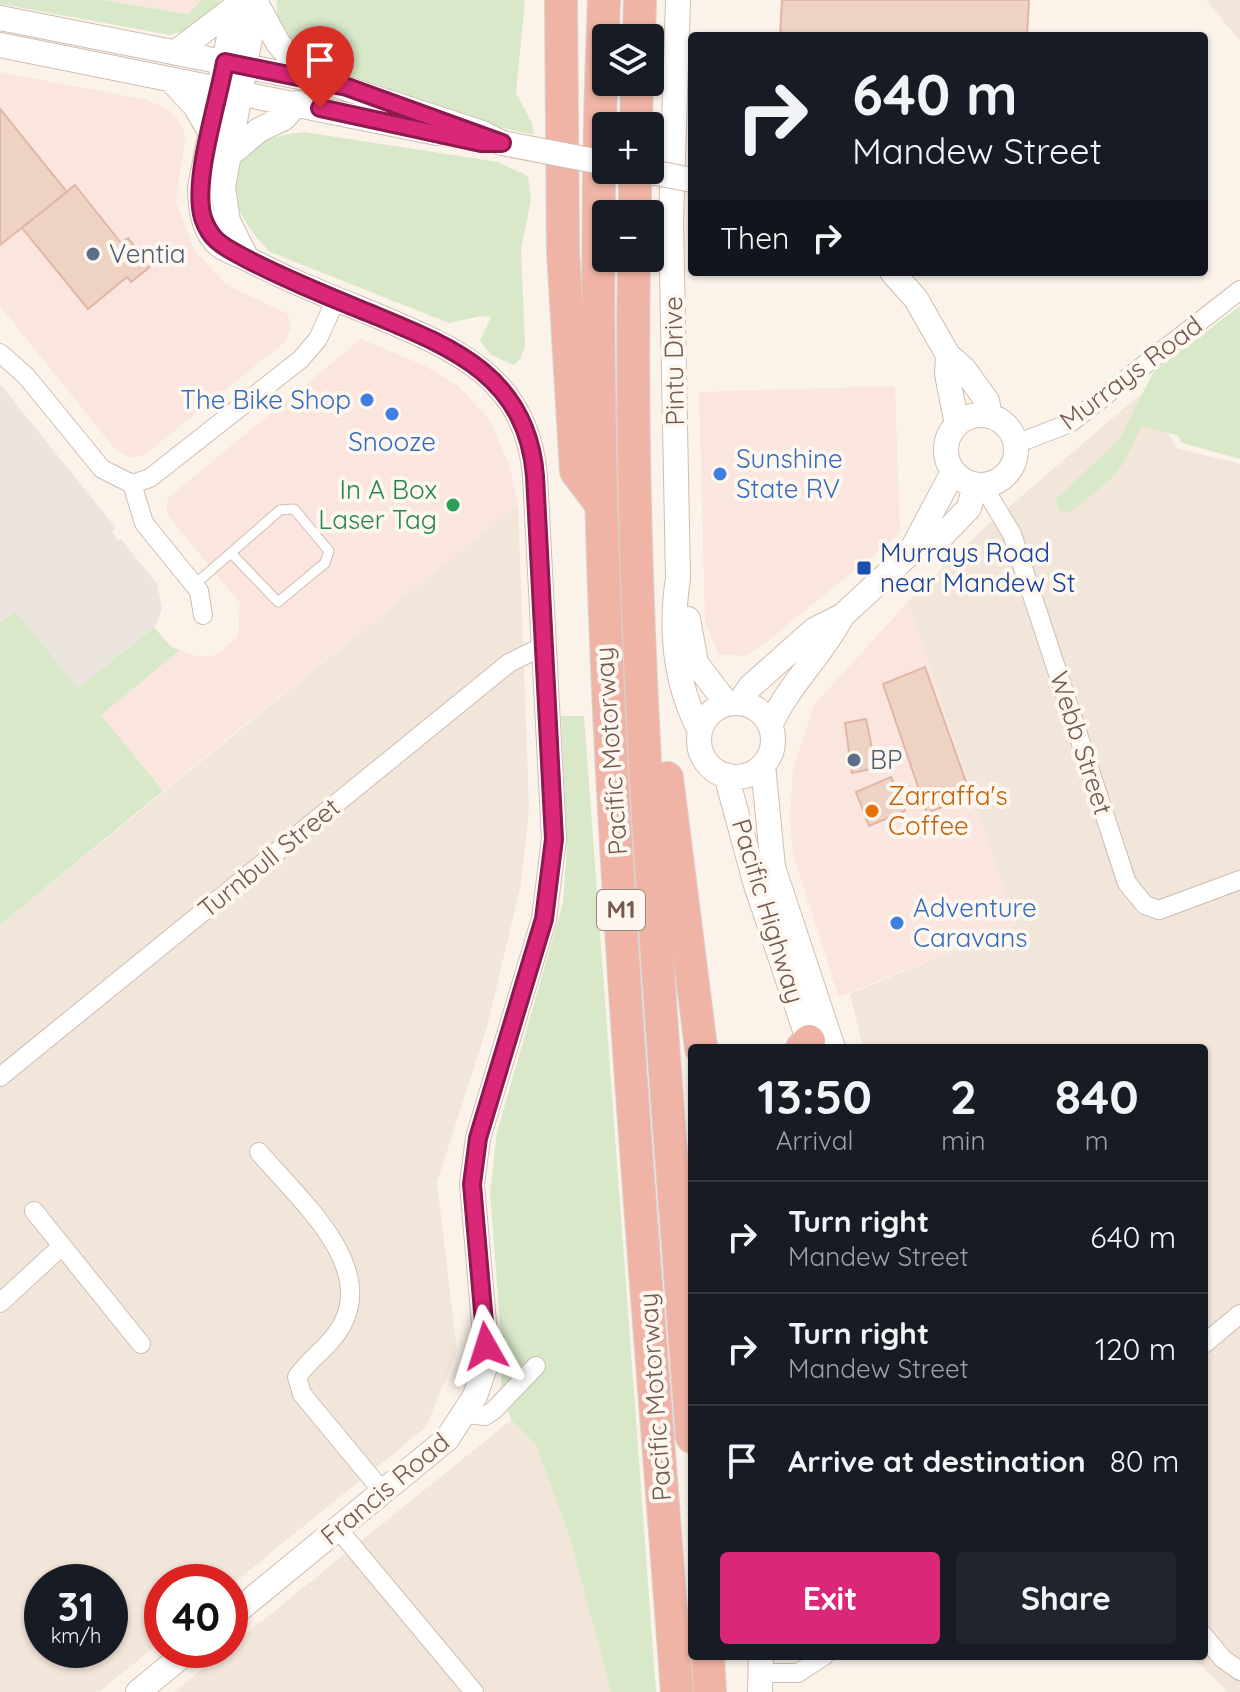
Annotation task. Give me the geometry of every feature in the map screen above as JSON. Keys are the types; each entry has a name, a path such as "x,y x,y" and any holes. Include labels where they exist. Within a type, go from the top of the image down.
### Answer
{"highway":[{"path":"561,0 565,304 576,471 600,503"},
{"name":"Pacific Motorway","path":"604,0 598,242 600,503 609,728 677,1692"},
{"path":"639,24 640,0"},
{"name":"Pacific Motorway","path":"634,272 634,457 645,732 688,1377"},
{"path":"645,732 666,770 700,1044"},
{"path":"708,1660 710,1692"},
{"path":"730,1660 731,1692"}],"street":[{"name":"Pintu Drive","path":"678,0 671,221 678,578 674,603 676,654 688,707 700,731"},
{"path":"176,52 246,3"},
{"path":"246,3 230,90 224,206 247,259"},
{"path":"246,3 307,77"},
{"path":"0,18 307,77 364,92 502,143 592,160"},
{"path":"0,45 297,103 481,143 502,143"},
{"path":"170,79 195,106 211,133"},
{"path":"230,90 211,133 201,179 203,216 217,244 463,354 492,379 516,412 529,438 534,466 554,839 544,919 478,1138 472,1184 473,1221 486,1346 485,1367 467,1414"},
{"path":"228,156 259,130 284,118 297,103"},
{"path":"664,175 688,179"},
{"path":"896,276 916,299 948,355 964,369 987,401 990,416"},
{"name":"Murrays Road","path":"1016,444 1057,430 1076,419 1240,290"},
{"path":"0,353 20,369 102,469 132,484 150,478 301,359 318,339 336,299"},
{"path":"948,355 947,374 957,425"},
{"path":"990,416 1007,426 1016,444 1012,467 1005,477 979,485 953,472 948,463 947,442 957,425 967,418 990,416"},
{"path":"910,553 953,472"},
{"path":"132,484 144,523 199,591 203,615"},
{"path":"733,703 758,710 770,726 773,747 763,765 746,775 726,775 708,763 702,753 700,731 710,714 733,703 814,630 842,616 910,553 939,539 969,508 979,485"},
{"name":"Webb Street","path":"979,485 1012,534 1127,883 1145,905 1159,910 1240,880"},
{"name":"Pintu Drive","path":"678,578 687,602 696,663 733,703"},
{"path":"770,726 788,689 827,645 842,616"},
{"name":"Turnbull Street","path":"0,1077 509,663 543,646"},
{"name":"Pacific Highway","path":"763,765 773,867 814,1044"},
{"name":"Pacific Highway","path":"726,775 756,885 813,1044"},
{"path":"259,1152 342,1254 351,1277 349,1302 342,1325 297,1377 302,1394 383,1492"},
{"path":"34,1211 141,1344"},
{"path":"0,1303 62,1246"},
{"path":"1208,1341 1240,1314"},
{"name":"Francis Road","path":"248,1602 447,1439 467,1414 485,1416 494,1410 536,1366"},
{"path":"338,1529 474,1692"},
{"path":"1208,1641 1223,1659 1240,1671"},
{"path":"760,1674 798,1673 818,1660"},
{"path":"138,1692 167,1668"}],"lane":[{"path":"194,585 231,553 287,507 294,509 329,551 325,563 278,602 231,553"}],"shaded area":[{"path":"102,0 202,0 188,14"},
{"path":"1206,0 1240,0 1240,41"},
{"path":"0,72 147,100 169,110 183,128 185,139 176,202 194,250 228,286 288,314 291,328 285,342 143,456 129,457 115,449 0,306"},
{"path":"361,339 423,365 457,385 489,419 509,464 518,504 163,791 101,715 180,650 199,657 216,655 238,637 240,603 170,518 166,508 168,498"},
{"path":"0,384 116,528 112,532 118,541 121,539 157,584 162,609 156,625 78,688 15,611 0,623"},
{"path":"895,386 900,533 759,648 745,656 718,654 705,622 699,392"},
{"path":"1143,392 1177,448 1240,464 1240,1692 1228,1692 1195,1660 1208,1660 1208,1044 862,1044 850,994 1016,924 908,602 983,529"},
{"path":"518,504 529,808 521,884 487,1027 437,1182 457,1351 426,1427 248,1571 248,1564 144,1564 144,1656 99,1692 0,1692 0,925"},
{"path":"908,602 1016,924 839,997 793,855 790,817 793,769 814,705"},
{"path":"511,1420 536,1445 570,1538 611,1692 174,1692 204,1668 248,1668 248,1632"}],"green space":[{"path":"0,0 102,0 188,14 202,0 221,0 200,23 170,35 0,4"},
{"path":"277,0 525,0 516,93 532,123 534,135 453,117 312,63 297,50 281,28"},
{"path":"304,132 498,162 528,176 531,200 521,249 525,346 521,358 514,365 491,355 480,341 491,317 481,316 449,323 270,252 252,232 241,212 235,193 235,175 242,160 255,147 276,137"},
{"path":"1240,306 1240,459 1182,443 1177,435 1141,426 1114,475 1070,512 1059,510 1056,499 1120,439 1154,371"},
{"path":"15,611 78,688 154,627 171,647 180,650 101,715 163,791 0,925 0,623"},
{"path":"561,716 584,716 656,1692 611,1692 570,1538 536,1445 511,1420 501,1389 502,1349 490,1192 497,1132 563,903 567,849"}],"building":[{"path":"782,0 1029,0 1027,32 780,32"},
{"path":"0,109 67,192 0,245"},
{"name":"Ventia","path":"75,185 121,243 128,238 151,266 131,282 127,277 88,309 22,228"},
{"path":"925,667 971,796 927,813 883,684"},
{"path":"866,719 876,768 852,773 845,723"},
{"path":"891,777 905,811 869,826 856,792"}],"place":[{"name":"Ventia","path":"93,254"},
{"name":"The Bike Shop","path":"367,400"},
{"name":"Snooze","path":"392,414"},
{"name":"Sunshine State RV","path":"720,474"},
{"name":"In A Box Laser Tag","path":"453,505"},
{"name":"Murrays Road near Mandew St","path":"864,568"},
{"name":"BP","path":"854,760"},
{"name":"Zarraffa's Coffee","path":"872,811"},
{"name":"Adventure Caravans","path":"897,923"}],"route":[{"path":"320,108 481,143 502,143 482,133 347,87 225,62 201,179 200,198 208,231 222,247 262,268 418,333 471,360 505,395 529,438 535,476 539,603 554,839 544,919 478,1138 472,1184 473,1221 486,1346"}]}
